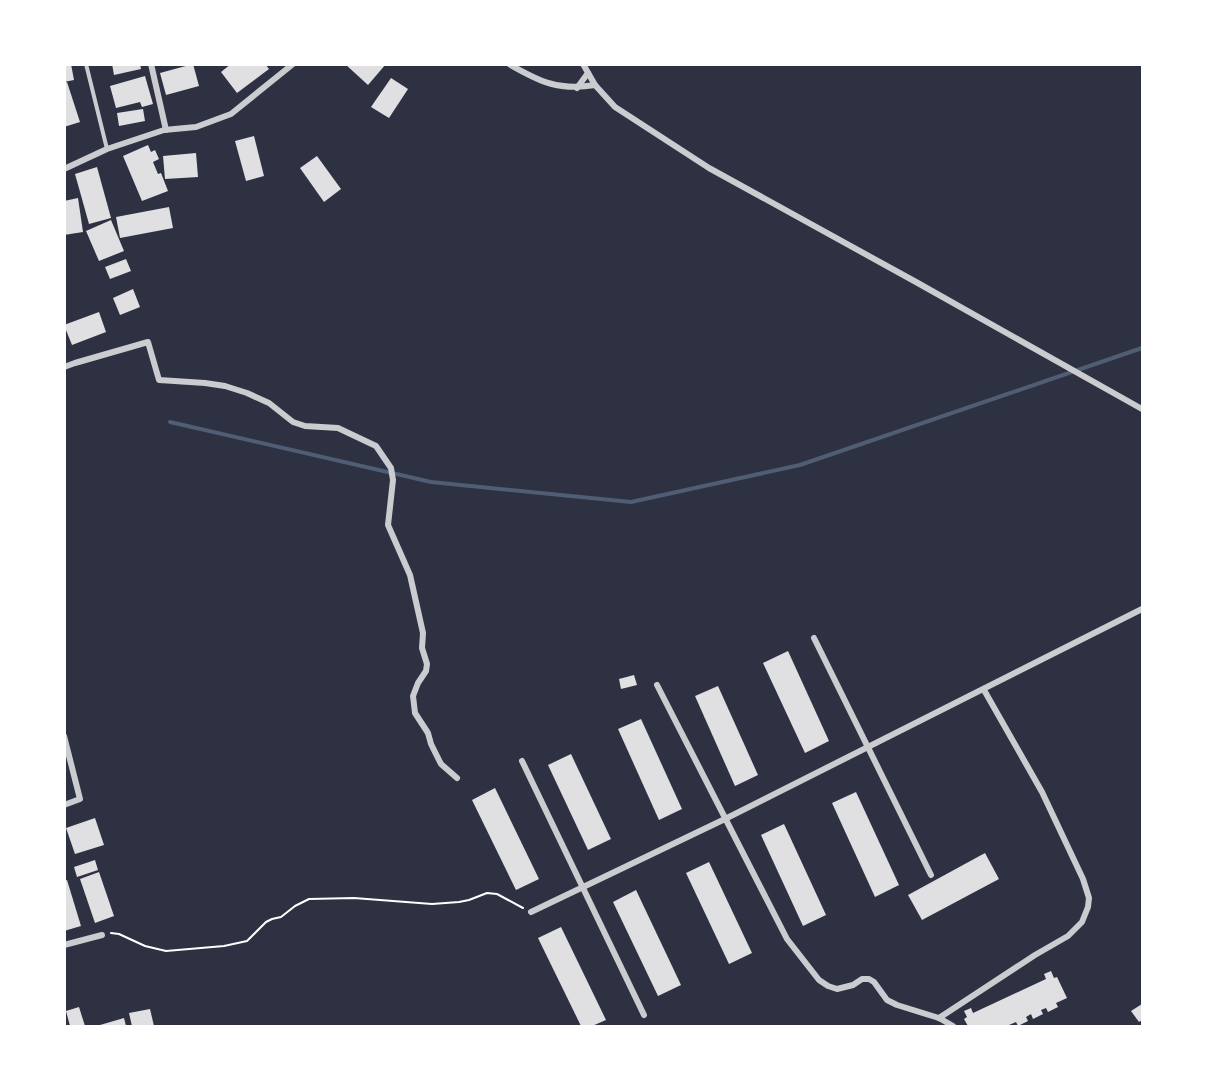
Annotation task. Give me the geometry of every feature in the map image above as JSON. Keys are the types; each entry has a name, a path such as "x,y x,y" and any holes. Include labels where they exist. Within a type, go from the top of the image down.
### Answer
{"street":[{"path":"151,64 166,130"},
{"path":"509,64 541,81 559,87 578,88 595,85"},
{"path":"583,64 595,85 615,107 709,168 1143,409"},
{"path":"64,169 108,149 166,130 196,127 231,114 289,66"},
{"path":"578,88 588,73"},
{"path":"64,367 148,342 159,380 225,386 269,403 293,422 305,426 338,428 376,446 391,468 393,480 388,525 410,575 423,633 422,648 427,664 414,696 415,713 428,733 441,764 457,778"},
{"path":"531,912 725,819 1143,609"},
{"path":"814,638 931,875"},
{"path":"657,686 787,939 819,980 837,989 853,985 862,979 868,979 874,982 887,1000 939,1018 953,1026"},
{"path":"939,1018 1068,936 1082,922 1088,907 1089,898 1083,879 1042,792 984,690"},
{"path":"64,736 80,799 64,804"},
{"path":"522,761 644,1015"},
{"path":"64,945 102,935"}],"lane":[{"path":"86,64 108,149"}],"path":[{"path":"102,935 119,934 145,946 166,951 224,946 247,941 266,922 281,917 309,899 354,898 432,904 469,900 487,893 497,894 531,912"}],"building":[{"path":"64,64 71,64 74,80 64,82"},
{"path":"112,64 140,64 141,69 114,75"},
{"path":"193,64 199,86 166,95 160,73"},
{"path":"231,64 265,64 269,69 237,93 221,72"},
{"path":"345,64 386,64 368,85"},
{"path":"145,76 153,104 142,107 140,102 116,108 110,86"},
{"path":"391,78 408,89 389,118 371,107"},
{"path":"67,82 80,122 64,127 64,83"},
{"path":"143,109 145,121 119,126 117,113"},
{"path":"254,136 264,176 246,181 235,141"},
{"path":"148,145 151,152 155,150 159,159 153,162 158,174 161,173 168,191 142,201 123,156"},
{"path":"196,153 198,177 165,179 163,156"},
{"path":"317,156 341,189 324,202 300,168"},
{"path":"97,167 111,218 89,224 75,174"},
{"path":"78,198 83,232 64,235 64,201"},
{"path":"169,207 173,228 120,238 116,217"},
{"path":"111,220 124,251 99,261 86,231"},
{"path":"126,259 131,271 110,279 105,267"},
{"path":"133,289 140,307 120,315 113,298"},
{"path":"99,312 106,332 72,345 64,325"},
{"path":"788,651 829,741 805,753 763,663"},
{"path":"634,675 637,685 621,689 619,679"},
{"path":"718,686 758,775 735,786 695,696"},
{"path":"641,719 682,809 659,820 618,729"},
{"path":"571,754 611,839 588,850 548,765"},
{"path":"495,788 539,879 516,890 472,800"},
{"path":"856,792 899,885 875,897 832,803"},
{"path":"95,818 104,845 75,854 66,828"},
{"path":"784,824 826,915 803,926 761,835"},
{"path":"985,853 999,879 922,920 908,895"},
{"path":"95,860 98,870 77,877 74,867"},
{"path":"709,862 752,953 729,964 686,873"},
{"path":"99,872 114,916 95,923 80,879"},
{"path":"67,880 81,926 64,931 64,881"},
{"path":"636,890 681,985 658,996 613,902"},
{"path":"561,927 606,1020 592,1026 581,1026 538,938"},
{"path":"1051,971 1054,978 1057,977 1067,998 1056,1003 1058,1007 1048,1012 1046,1008 1041,1010 1043,1014 1033,1019 1031,1014 1026,1017 1028,1021 1018,1026 1016,1022 1010,1026 968,1026 964,1019 967,1017 964,1011 971,1008 973,1013 1046,979 1044,974"},
{"path":"1142,1004 1142,1020 1139,1022 1131,1011"},
{"path":"79,1007 85,1026 70,1026 66,1011"},
{"path":"150,1009 154,1026 132,1026 129,1013"},
{"path":"124,1018 126,1026 100,1026 100,1025"}],"waterway":[{"path":"170,422 431,482 631,502 800,465 1142,348"}]}
